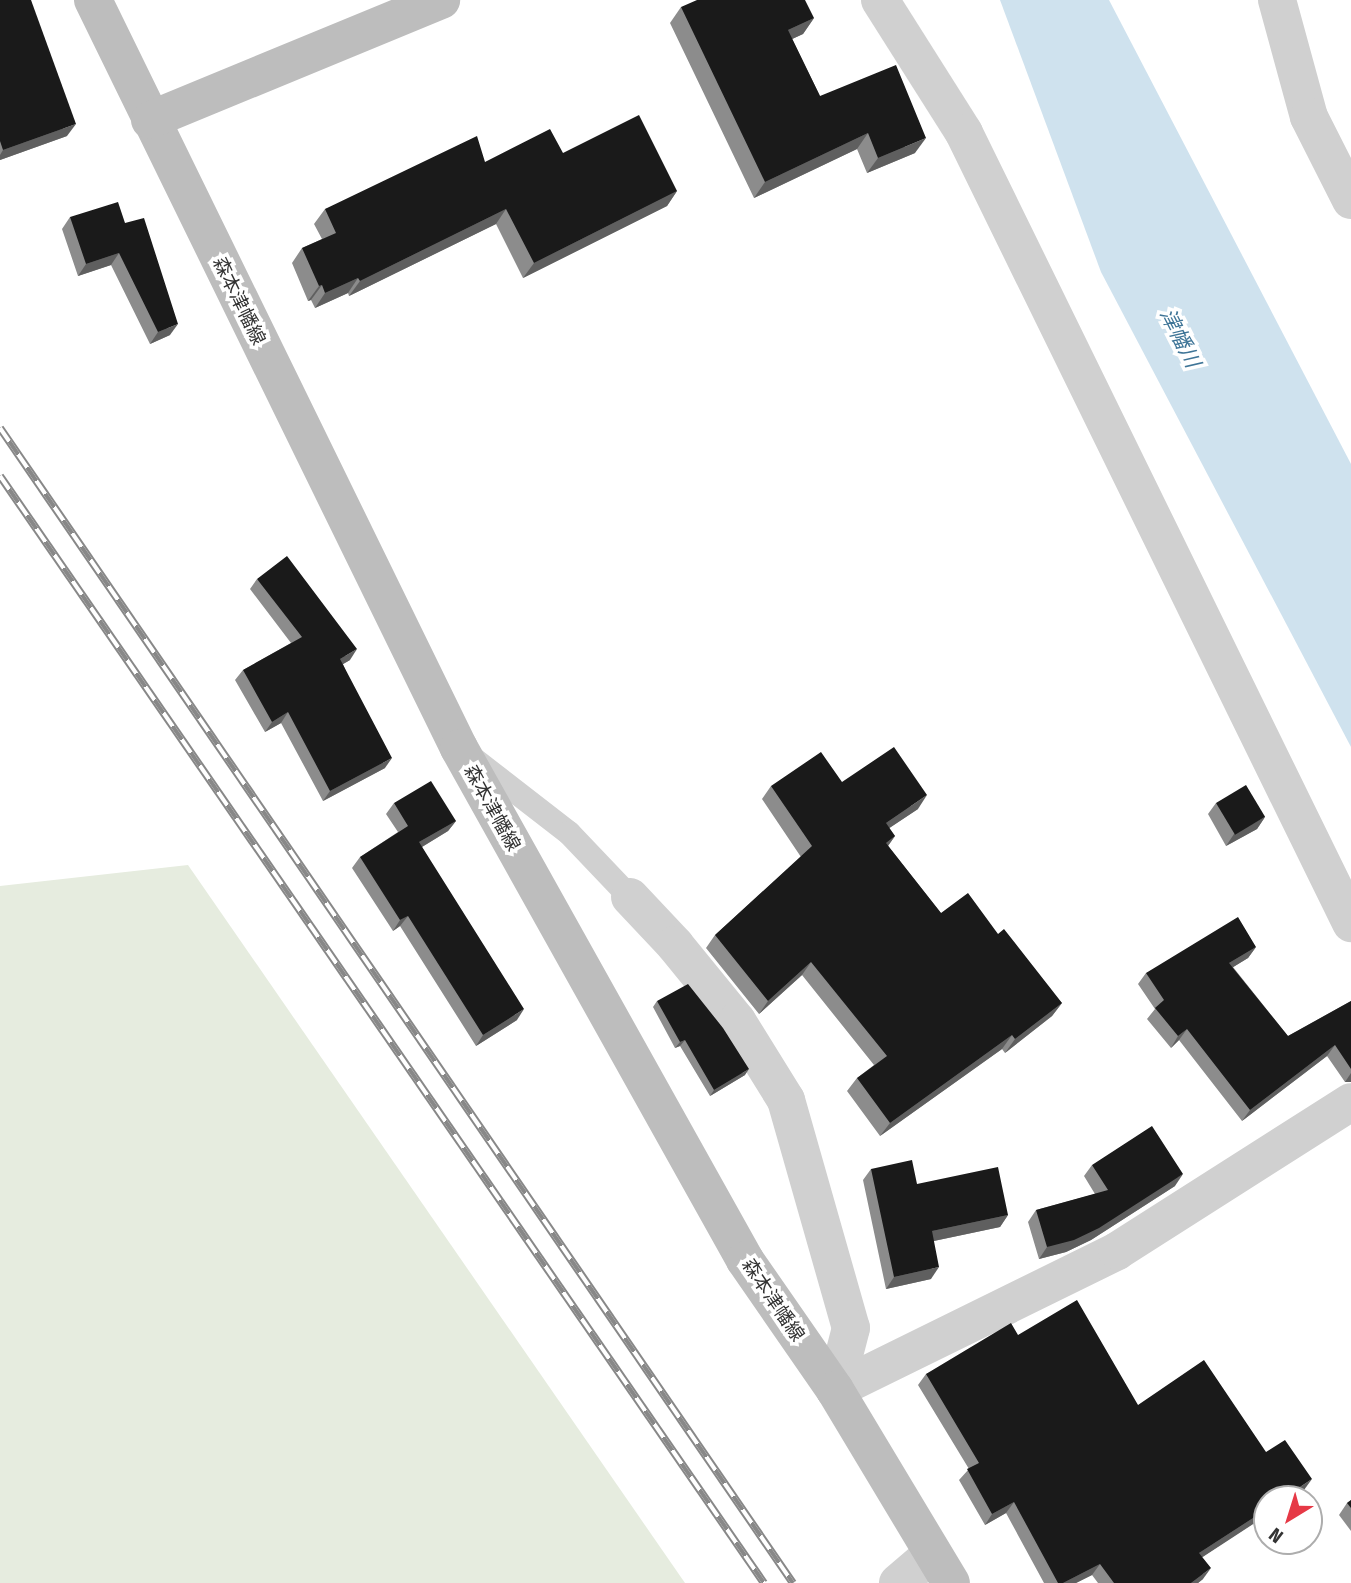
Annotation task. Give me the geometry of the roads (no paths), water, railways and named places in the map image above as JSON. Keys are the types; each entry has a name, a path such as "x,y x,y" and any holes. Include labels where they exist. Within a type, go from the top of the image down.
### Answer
{"main road":[{"name":"森本津幡線","path":"93,0 459,748 746,1260 835,1390 941,1569"},
{"path":"150,120 441,0"}],"street":[{"path":"880,0 964,133 1351,923"},
{"path":"1277,0 1309,117 1351,200"},
{"path":"631,897 675,944 737,1021 786,1100 851,1328 835,1390"},
{"path":"835,1390 1117,1251 1351,1102"},
{"path":"898,1583 941,1569"}],"lane":[{"path":"459,748 569,832 631,897"}],"water":[{"name":"津幡川","path":"1000,0 1109,0 1351,464 1351,747 1101,272"}],"railway":[{"path":"0,428 793,1583"},
{"path":"0,476 764,1583"}]}
